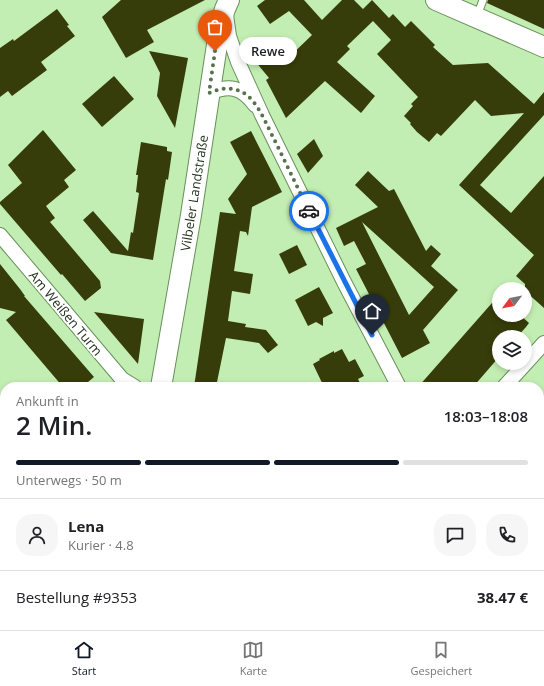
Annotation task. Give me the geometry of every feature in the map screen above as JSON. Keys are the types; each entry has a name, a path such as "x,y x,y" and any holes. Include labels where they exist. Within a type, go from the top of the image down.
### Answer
{"main road":[{"path":"436,0 480,9 544,47"},
{"name":"Vilbeler Landstraße","path":"162,382 191,215 223,8"}],"street":[{"path":"223,8 229,36 238,62 262,115 344,282 396,382"},
{"path":"209,93 222,88 238,90 249,97 262,115"},
{"name":"Am Weißen Turm","path":"0,235 122,379 127,382"},
{"path":"509,382 544,343"}],"building":[{"path":"121,0 205,0 147,30 154,42 126,58 102,17"},
{"path":"265,0 304,0 322,20 342,0 354,0 363,9 372,0 389,18 393,14 405,27 411,21 435,45 433,47 453,65 488,63 534,104 544,92 544,115 480,185 511,213 544,176 544,308 532,297 532,282 523,282 516,276 534,255 459,185 524,113 491,116 475,100 441,136 437,133 429,142 417,132 404,116 413,106 411,104 418,97 377,54 391,40 373,21 347,46 350,49 337,62 375,96 361,113 325,81 286,118 266,80 269,78 246,50 257,39 282,64 312,35 289,11 270,24 257,6"},
{"path":"488,0 544,0 544,29 487,3"},
{"path":"57,9 75,36 41,62 47,70 12,96 8,91 0,97 0,48 13,39 14,41"},
{"path":"149,51 188,58 175,128 157,96 160,73"},
{"path":"114,76 134,99 102,127 82,104"},
{"path":"43,130 76,170 64,180 69,187 46,206 55,218 50,222 100,281 101,288 85,301 0,204 0,202 22,183 8,165"},
{"path":"251,131 282,192 252,207 248,236 246,232 240,231 234,271 253,274 250,294 232,291 228,321 246,324 245,327 266,330 278,345 268,353 259,343 226,338 217,382 195,382 220,212 236,214 228,199 247,174 230,142"},
{"path":"314,139 323,156 308,173 297,154"},
{"path":"141,142 167,147 167,151 172,152 168,180 166,179 153,260 111,253 83,220 93,211 128,251 131,232 133,233 139,193 136,192 138,175 136,175"},
{"path":"368,171 389,191 394,189 426,251 431,245 441,254 431,266 458,290 423,330 430,343 402,358 356,269 366,264 354,241 344,246 336,228 378,207 355,185","holes":["362,222 434,287 409,315"]},
{"path":"297,245 307,265 289,274 279,254"},
{"path":"0,264 24,296 94,377 88,382 59,382 6,320 16,312 0,308"},
{"path":"319,287 333,313 323,318 323,326 316,322 308,326 295,300"},
{"path":"492,303 492,322 529,323 523,330 492,330 492,365 477,382 422,382"},
{"path":"94,312 144,319 138,364 110,331"},
{"path":"342,349 349,362 355,359 364,376 358,379 360,382 322,382 313,364 334,351 334,353"}],"way so far":[{"path":"215,51 209,93 222,88 229,88 238,90 249,97 262,115 309,211"}],"place":[{"name":"Rewe","path":"215,51"}],"route":[{"path":"309,211 372,335"}]}
